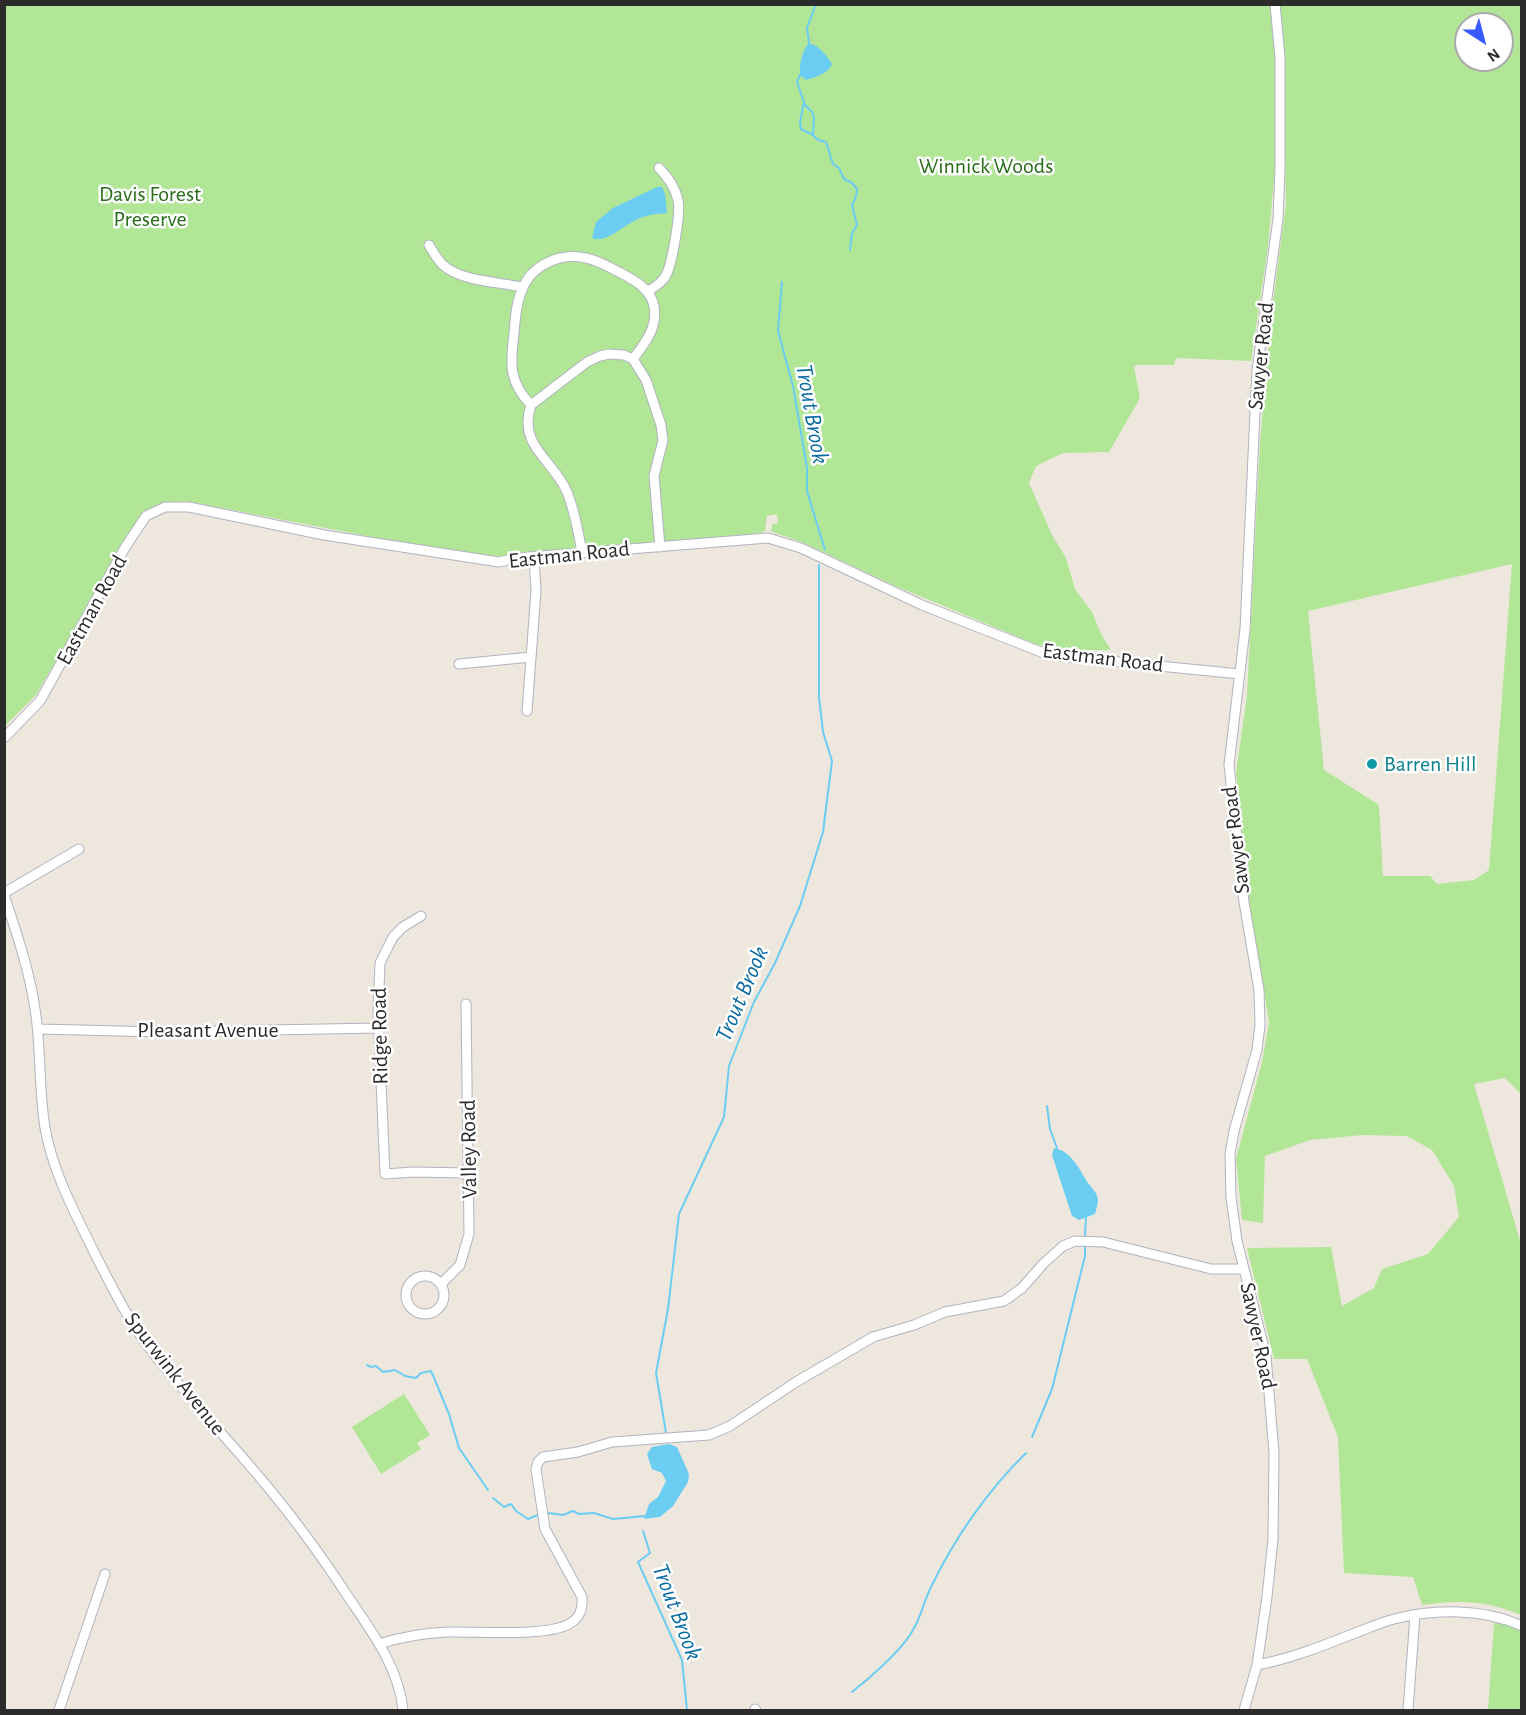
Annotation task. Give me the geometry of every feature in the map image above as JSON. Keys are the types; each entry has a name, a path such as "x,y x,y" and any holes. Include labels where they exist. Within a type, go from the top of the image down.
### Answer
{"street":[{"name":"Sawyer Road","path":"1244,1710 1257,1666 1268,1597 1273,1539 1274,1453 1266,1356 1244,1269 1231,1197 1230,1154 1241,1101 1257,1050 1260,1025 1259,990 1244,902 1229,774 1245,629 1257,370 1278,219 1280,58 1275,4"},
{"path":"646,291 655,287 666,276 679,213 673,186 659,168"},
{"path":"429,245 441,263 451,271 473,278 522,287"},
{"path":"531,405 522,396 513,379 510,361 522,287 543,265 565,257 588,258 634,280 646,291 654,305 654,323 650,337 633,359"},
{"path":"582,552 567,491 560,478 538,453 528,431 529,413 531,405 593,359 609,354 624,355 633,359 646,380 661,425 663,440 654,476 660,547"},
{"name":"Eastman Road","path":"4,738 40,701 135,531 146,516 158,508 173,506 189,507 324,535 499,562 516,558 582,552 768,538 801,548 922,605 1041,652 1058,656 1240,674"},
{"path":"526,711 536,591 534,557"},
{"path":"459,664 531,657"},
{"path":"4,894 79,849"},
{"name":"Spurwink Avenue","path":"4,894 31,988 38,1029 42,1102 52,1155 76,1216 119,1301 134,1325 168,1371 274,1494 301,1529 379,1644 396,1678 404,1710"},
{"name":"Ridge Road","path":"421,916 403,927 388,942 379,971 378,1028 385,1174 469,1173"},
{"name":"Valley Road","path":"441,1284 464,1258 470,1226 466,1004"},
{"name":"Pleasant Avenue","path":"38,1029 179,1032 378,1028"},
{"path":"379,1644 396,1639 445,1632 529,1632 567,1626 579,1615 583,1607 582,1597 550,1539 542,1516 536,1468 543,1457 578,1452 612,1442 709,1435 730,1426 804,1377 873,1337 914,1325 945,1312 1004,1301 1022,1288 1063,1246 1074,1241 1103,1242 1211,1269 1244,1269"},
{"path":"426,1275 433,1277 441,1284 444,1297 438,1309 426,1314 411,1309 406,1301 405,1292 413,1279 426,1275"},
{"path":"59,1710 105,1574"},
{"path":"1257,1666 1285,1659 1387,1621 1415,1615 1470,1613 1494,1617 1521,1626"},
{"path":"1408,1710 1415,1615"}],"green space":[{"path":"4,5 1270,5 1276,60 1275,168 1268,246 1251,361 1176,358 1174,365 1136,365 1134,367 1140,398 1109,452 1063,453 1036,466 1029,483 1052,535 1066,558 1075,589 1092,612 1111,650 1069,650 1033,643 893,585 802,542 771,531 772,524 778,523 777,514 767,516 765,531 761,533 501,557 388,540 185,501 159,508 146,514 136,523 36,695 5,726"},
{"path":"1279,5 1521,5 1521,1094 1505,1078 1474,1084 1521,1244 1521,1615 1484,1604 1448,1602 1422,1605 1413,1577 1344,1573 1338,1437 1307,1359 1274,1359 1247,1248 1331,1247 1342,1306 1374,1288 1382,1269 1428,1254 1459,1217 1454,1186 1432,1150 1407,1136 1362,1135 1310,1140 1265,1156 1263,1223 1242,1220 1236,1159 1262,1062 1269,1022 1249,900 1236,772 1247,696 1260,443 1271,317 1286,204 1282,19","holes":["1512,564 1489,870 1474,880 1437,884 1430,876 1383,876 1379,805 1324,770 1308,611"]},
{"path":"404,1394 430,1435 417,1443 421,1449 381,1474 352,1427"},
{"path":"1494,1623 1504,1623 1521,1629 1521,1710 1488,1710"}],"water":[{"path":"809,43 820,49 832,64 825,73 806,80 800,75 800,67"},
{"path":"657,187 662,187 665,194 667,213 637,219 604,238 592,238 596,222 613,208"},
{"path":"1054,1148 1065,1152 1073,1160 1095,1192 1098,1200 1095,1214 1079,1220 1072,1216 1052,1155"},
{"path":"669,1444 677,1447 689,1474 688,1482 673,1506 660,1517 644,1519 649,1504 658,1497 666,1481 662,1473 652,1469 647,1454 652,1447"}],"waterway":[{"path":"809,43 807,28 816,4"},
{"path":"800,75 797,82 805,105 814,117 813,135 818,140 826,142 833,164 839,168 844,179 857,189 852,205 857,225 852,233 850,250"},
{"path":"804,102 801,129 813,135"},
{"name":"Trout Brook","path":"782,282 778,331 793,386 807,468 807,491 825,550"},
{"name":"Trout Brook","path":"666,1433 656,1373 668,1309 679,1214 724,1117 729,1066 754,1002 775,963 800,906 823,832 832,761 823,732 819,697 819,565"},
{"path":"1047,1106 1050,1129 1057,1148"},
{"path":"1085,1235 1086,1217"},
{"path":"1032,1437 1052,1389 1085,1256 1085,1246"},
{"path":"367,1365 376,1366 383,1372 395,1370 405,1376 416,1378 421,1373 431,1371 449,1414 459,1448 488,1490"},
{"path":"852,1692 885,1663 908,1638 940,1569 961,1533 985,1499 1026,1453"},
{"path":"493,1498 504,1507 511,1504 516,1511 528,1519 538,1515"},
{"path":"548,1513 563,1515 573,1511 579,1514 594,1513 613,1519 645,1516"},
{"name":"Trout Brook","path":"643,1531 650,1553 638,1562 682,1660 687,1710"}],"place":[{"name":"Barren Hill","path":"1372,764"}],"park label":[{"name":"Winnick Woods","path":"986,166"},
{"name":"Davis Forest Preserve","path":"150,206"}]}
